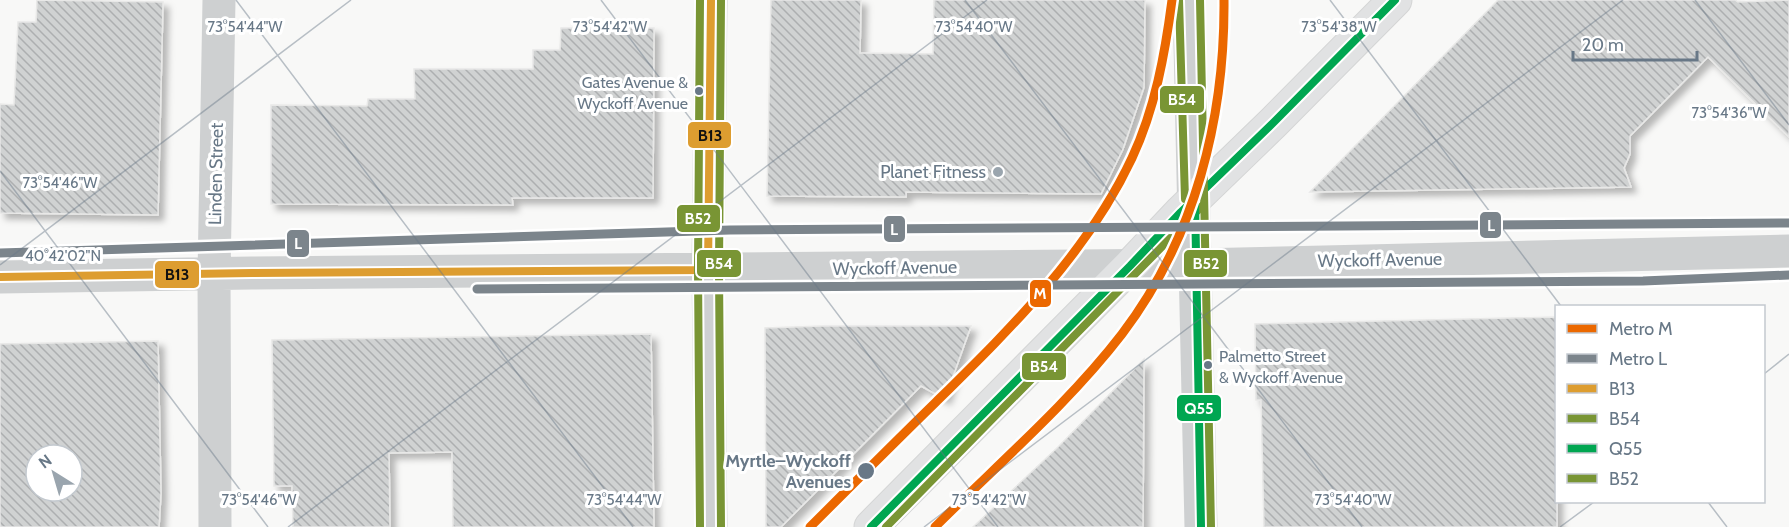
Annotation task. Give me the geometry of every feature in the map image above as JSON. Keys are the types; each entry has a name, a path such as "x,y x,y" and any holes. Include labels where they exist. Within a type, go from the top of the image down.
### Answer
{"main road":[{"path":"871,527 1395,0"}],"street":[{"name":"Linden Street","path":"215,527 214,274 219,0"},
{"path":"711,0 708,270 711,527"},
{"path":"1190,0 1201,527"},
{"name":"Wyckoff Avenue","path":"0,277 1130,266 1789,251"}],"building":[{"path":"37,0 163,2 158,215 0,213 0,104 14,105 18,22 36,22"},
{"path":"771,0 861,0 860,53 933,54 934,0 1145,0 1144,87 1123,149 1101,194 906,192 906,197 767,196"},
{"path":"1498,0 1735,0 1738,2 1789,0 1789,137 1708,57 1630,136 1630,154 1624,168 1631,187 1310,192"},
{"path":"561,28 654,28 653,198 512,198 513,205 271,204 271,105 367,106 368,99 415,99 414,69 533,69 533,50 560,50"},
{"path":"1555,317 1557,527 1264,527 1261,400 1256,400 1255,324"},
{"path":"971,326 945,399 921,386 781,527 766,527 765,328"},
{"path":"651,334 654,527 453,527 452,452 389,453 390,527 293,527 292,486 274,486 272,340"},
{"path":"158,341 161,493 159,527 0,527 0,344"},
{"path":"1144,359 1143,527 973,527 1058,447"}],"metro line":[{"name":"M","path":"810,527 1019,318 1070,258 1093,226 1132,158 1147,120 1162,61 1172,0"},
{"name":"M","path":"935,527 1056,409 1101,360 1147,297 1169,258 1187,218 1201,176 1211,133 1219,89 1224,0"},
{"name":"L","path":"0,253 730,230 1789,223"},
{"name":"L","path":"477,289 1643,281 1789,275"}],"transit line":[{"name":"B52","path":"700,0 698,270 700,527"},
{"name":"B13","path":"708,270 711,0"},
{"name":"B54","path":"721,0 719,270 721,527"},
{"name":"B54","path":"1179,0 1185,199"},
{"name":"B52","path":"1200,0 1211,527"},
{"name":"Q55","path":"871,527 1181,212 1395,0"},
{"name":"Q55","path":"1195,199 1201,527"},
{"name":"B54","path":"886,527 1202,206"},
{"name":"B13","path":"0,277 708,270"}],"place":[{"name":"Gates Avenue & Wyckoff Avenue","path":"699,91"},
{"name":"Planet Fitness","path":"998,172"},
{"name":"Palmetto Street & Wyckoff Avenue","path":"1208,365"},
{"name":"Myrtle–Wyckoff Avenues","path":"866,471"}]}
